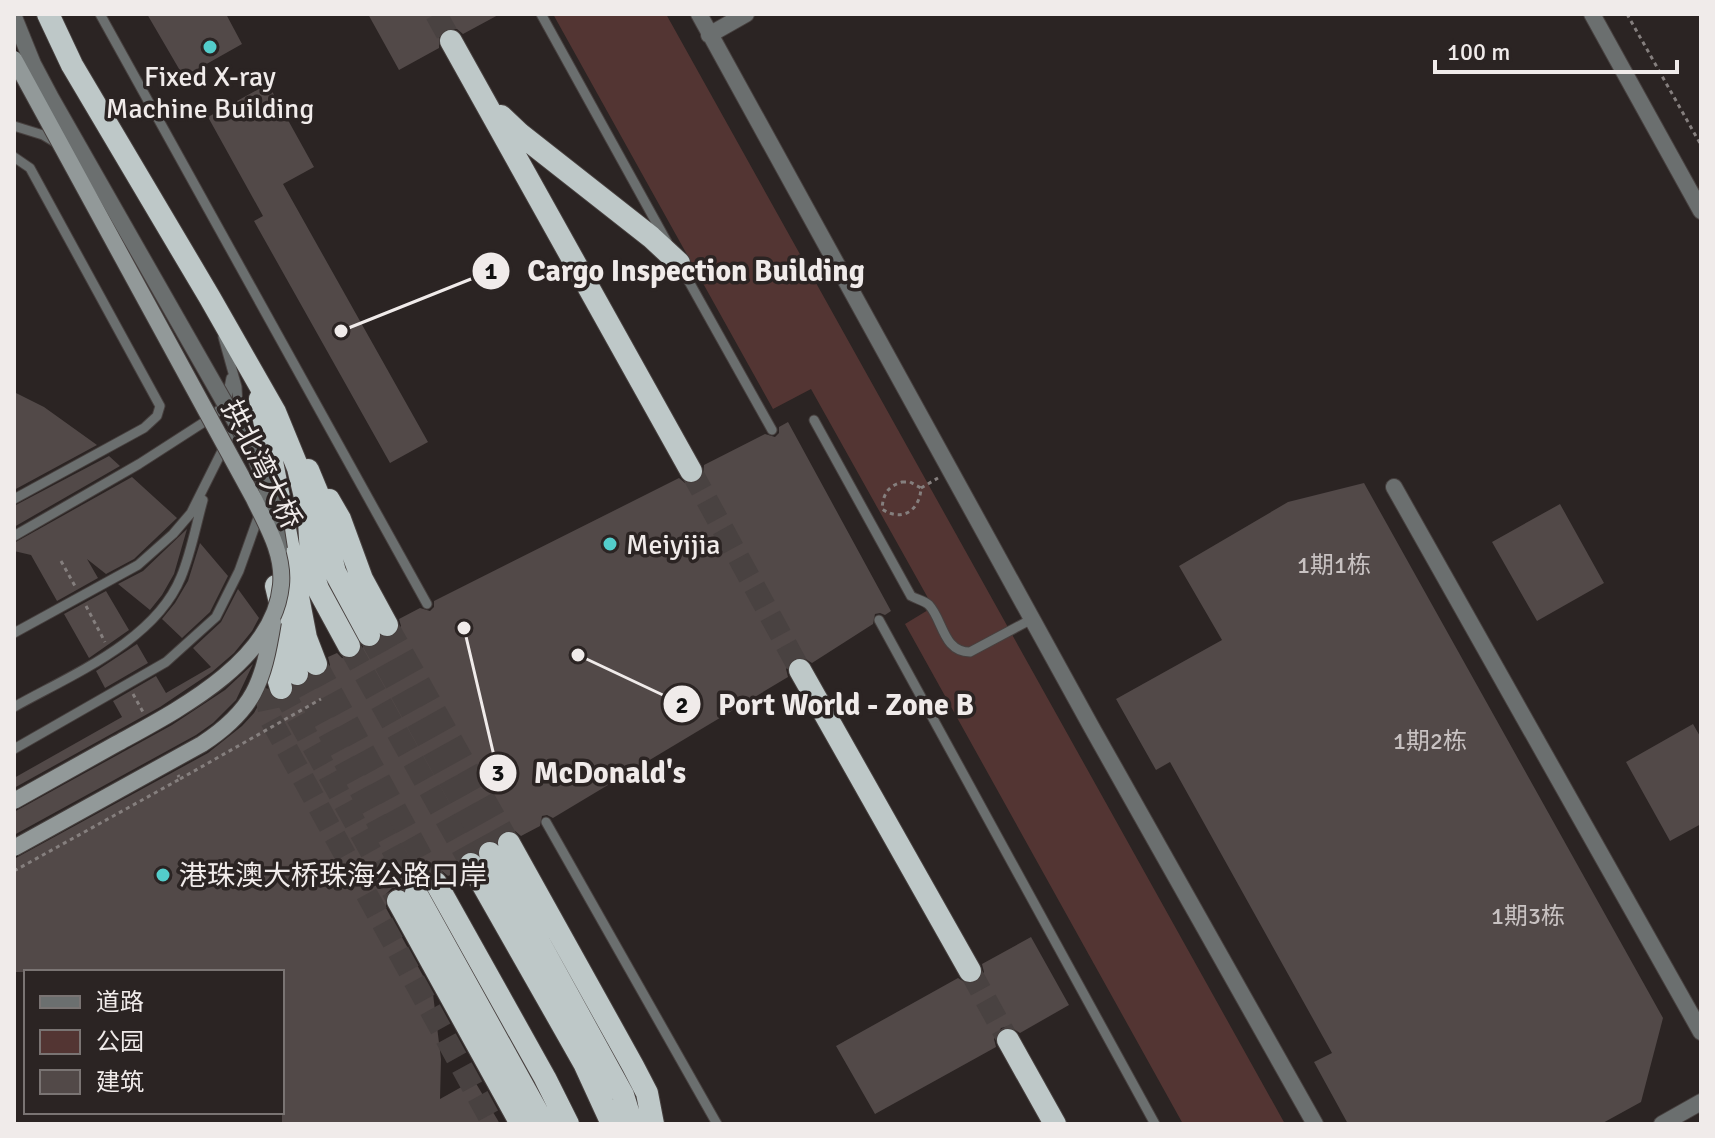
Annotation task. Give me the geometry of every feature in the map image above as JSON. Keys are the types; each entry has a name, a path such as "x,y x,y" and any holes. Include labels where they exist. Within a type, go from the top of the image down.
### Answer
{"highway":[{"path":"48,14 72,65 259,382 268,412 306,638 298,675 276,589 268,412"},
{"path":"451,41 691,471"},
{"path":"480,93 520,134 651,237 679,263"},
{"path":"268,412 314,480 325,511 328,545 335,572 369,635 318,589 312,571 304,493 293,456 268,412"},
{"path":"800,670 970,971"},
{"path":"490,853 612,1124"},
{"path":"490,853 623,1095 632,1124"},
{"path":"490,853 633,1066 647,1093 653,1124"},
{"path":"417,893 521,1124"},
{"path":"417,893 544,1124"},
{"path":"417,893 545,1078 568,1124"},
{"path":"1008,1040 1055,1124"}],"main road":[{"name":"拱北湾大桥","path":"14,59 254,499 280,558 281,585 274,617 237,664 182,708 14,801"},
{"path":"14,848 228,727 249,704 259,681 274,617"}],"street":[{"path":"699,14 1032,619 1315,1124"},
{"path":"709,35 746,14"},
{"path":"1592,14 1701,211"},
{"path":"14,17 33,64 96,179 255,456 272,503 280,558"},
{"path":"1394,487 1701,1032"},
{"path":"1662,1124 1701,1102"}],"lane":[{"path":"100,14 427,604"},
{"path":"541,14 772,430"},
{"path":"14,126 43,135 64,148 96,179"},
{"path":"14,157 30,168 160,406 157,416 144,428 14,499"},
{"path":"14,633 138,565 182,524 207,485 235,425 238,407 231,364 210,298"},
{"path":"14,536 139,464 212,417 226,403 231,364"},
{"path":"814,420 911,596 928,604 952,645 970,652 1032,619"},
{"path":"14,749 166,662 216,617 239,571 271,484"},
{"path":"14,707 108,655 148,623 181,578 207,485"},
{"path":"879,620 1155,1124"},
{"path":"546,822 717,1124"}],"path":[{"path":"1627,14 1701,145"},
{"path":"910,482 921,488 920,500 911,512 896,515 882,509 882,500 889,488 910,482"},
{"path":"180,779 321,699"}],"green space":[{"path":"553,14 666,14 1285,1124 1183,1124 905,624 933,607 811,389 773,409"}],"building":[{"name":"Fixed X-ray Machine Building","path":"147,14 226,14 242,44 187,75 182,74"},
{"path":"368,14 500,14 463,34 457,29 445,28 439,35 439,48 399,70"},
{"path":"268,84 314,167 283,184 428,442 390,463 254,221 263,216 208,117"},
{"path":"14,392 44,407 97,445 14,490"},
{"path":"788,422 891,611 885,615 875,614 873,624 812,663 801,656 792,658 786,669 788,677 553,818 542,816 540,826 521,836 515,831 503,830 496,840 483,841 476,851 463,852 457,863 459,871 448,876 442,871 430,870 422,881 410,880 403,888 392,888 386,894 386,908 433,994 441,1059 440,1099 474,1080 500,1124 282,1124 284,970 14,972 14,859 208,753 242,726 254,713 267,690 272,699 286,701 292,697 295,688 306,685 311,676 320,677 326,673 330,665 328,657 337,653 342,658 355,659 363,647 375,648 382,638 394,637 401,626 399,619 420,608 430,611 434,601 679,478 685,483 697,484 703,477 704,465 765,434 775,437 779,427"},
{"path":"109,456 120,466 14,527 14,506"},
{"path":"132,477 177,518 134,559 106,574 87,559 98,578 57,601 31,555 14,551 14,543"},
{"path":"1364,483 1663,1018 1641,1102 1601,1124 1348,1124 1314,1062 1332,1053 1170,762 1156,770 1116,699 1222,640 1179,566 1288,502"},
{"path":"1560,504 1604,583 1537,621 1492,542"},
{"path":"187,529 174,574 150,610 118,584 143,571"},
{"path":"200,543 228,576 210,612 182,638 162,619 188,581"},
{"path":"238,589 259,618 234,653 160,707 14,788 14,778 122,717 113,701 156,676 166,693 211,667 193,648 221,622"},
{"path":"106,591 129,630 89,658 64,614"},
{"path":"137,644 148,663 105,688 96,671"},
{"path":"253,664 236,700 213,723 14,835 14,812 172,725 225,690"},
{"path":"1693,724 1701,738 1701,824 1670,841 1626,762"},
{"path":"1031,937 1069,1005 1020,1033 1009,1026 1001,1028 994,1039 996,1047 875,1114 836,1046 958,978 969,985 978,983 984,972 982,964"}],"tunnel":[{"path":"436,14 451,41"},
{"path":"691,471 800,670"},
{"path":"387,625 509,843"},
{"path":"369,635 490,853"},
{"path":"349,646 471,864"},
{"path":"273,656 265,691 271,720 493,1124"},
{"path":"316,664 436,883"},
{"path":"297,674 416,893"},
{"path":"281,688 398,901"},
{"path":"970,971 1008,1040"}],"place":[{"name":"Fixed X-ray Machine Building","path":"210,47"},
{"name":"Cargo Inspection Building","path":"341,331"},
{"name":"Meiyijia","path":"610,544"},
{"name":"McDonald's","path":"464,628"},
{"name":"Port World - Zone B","path":"578,655"},
{"name":"港珠澳大桥珠海公路口岸","path":"163,875"}]}
